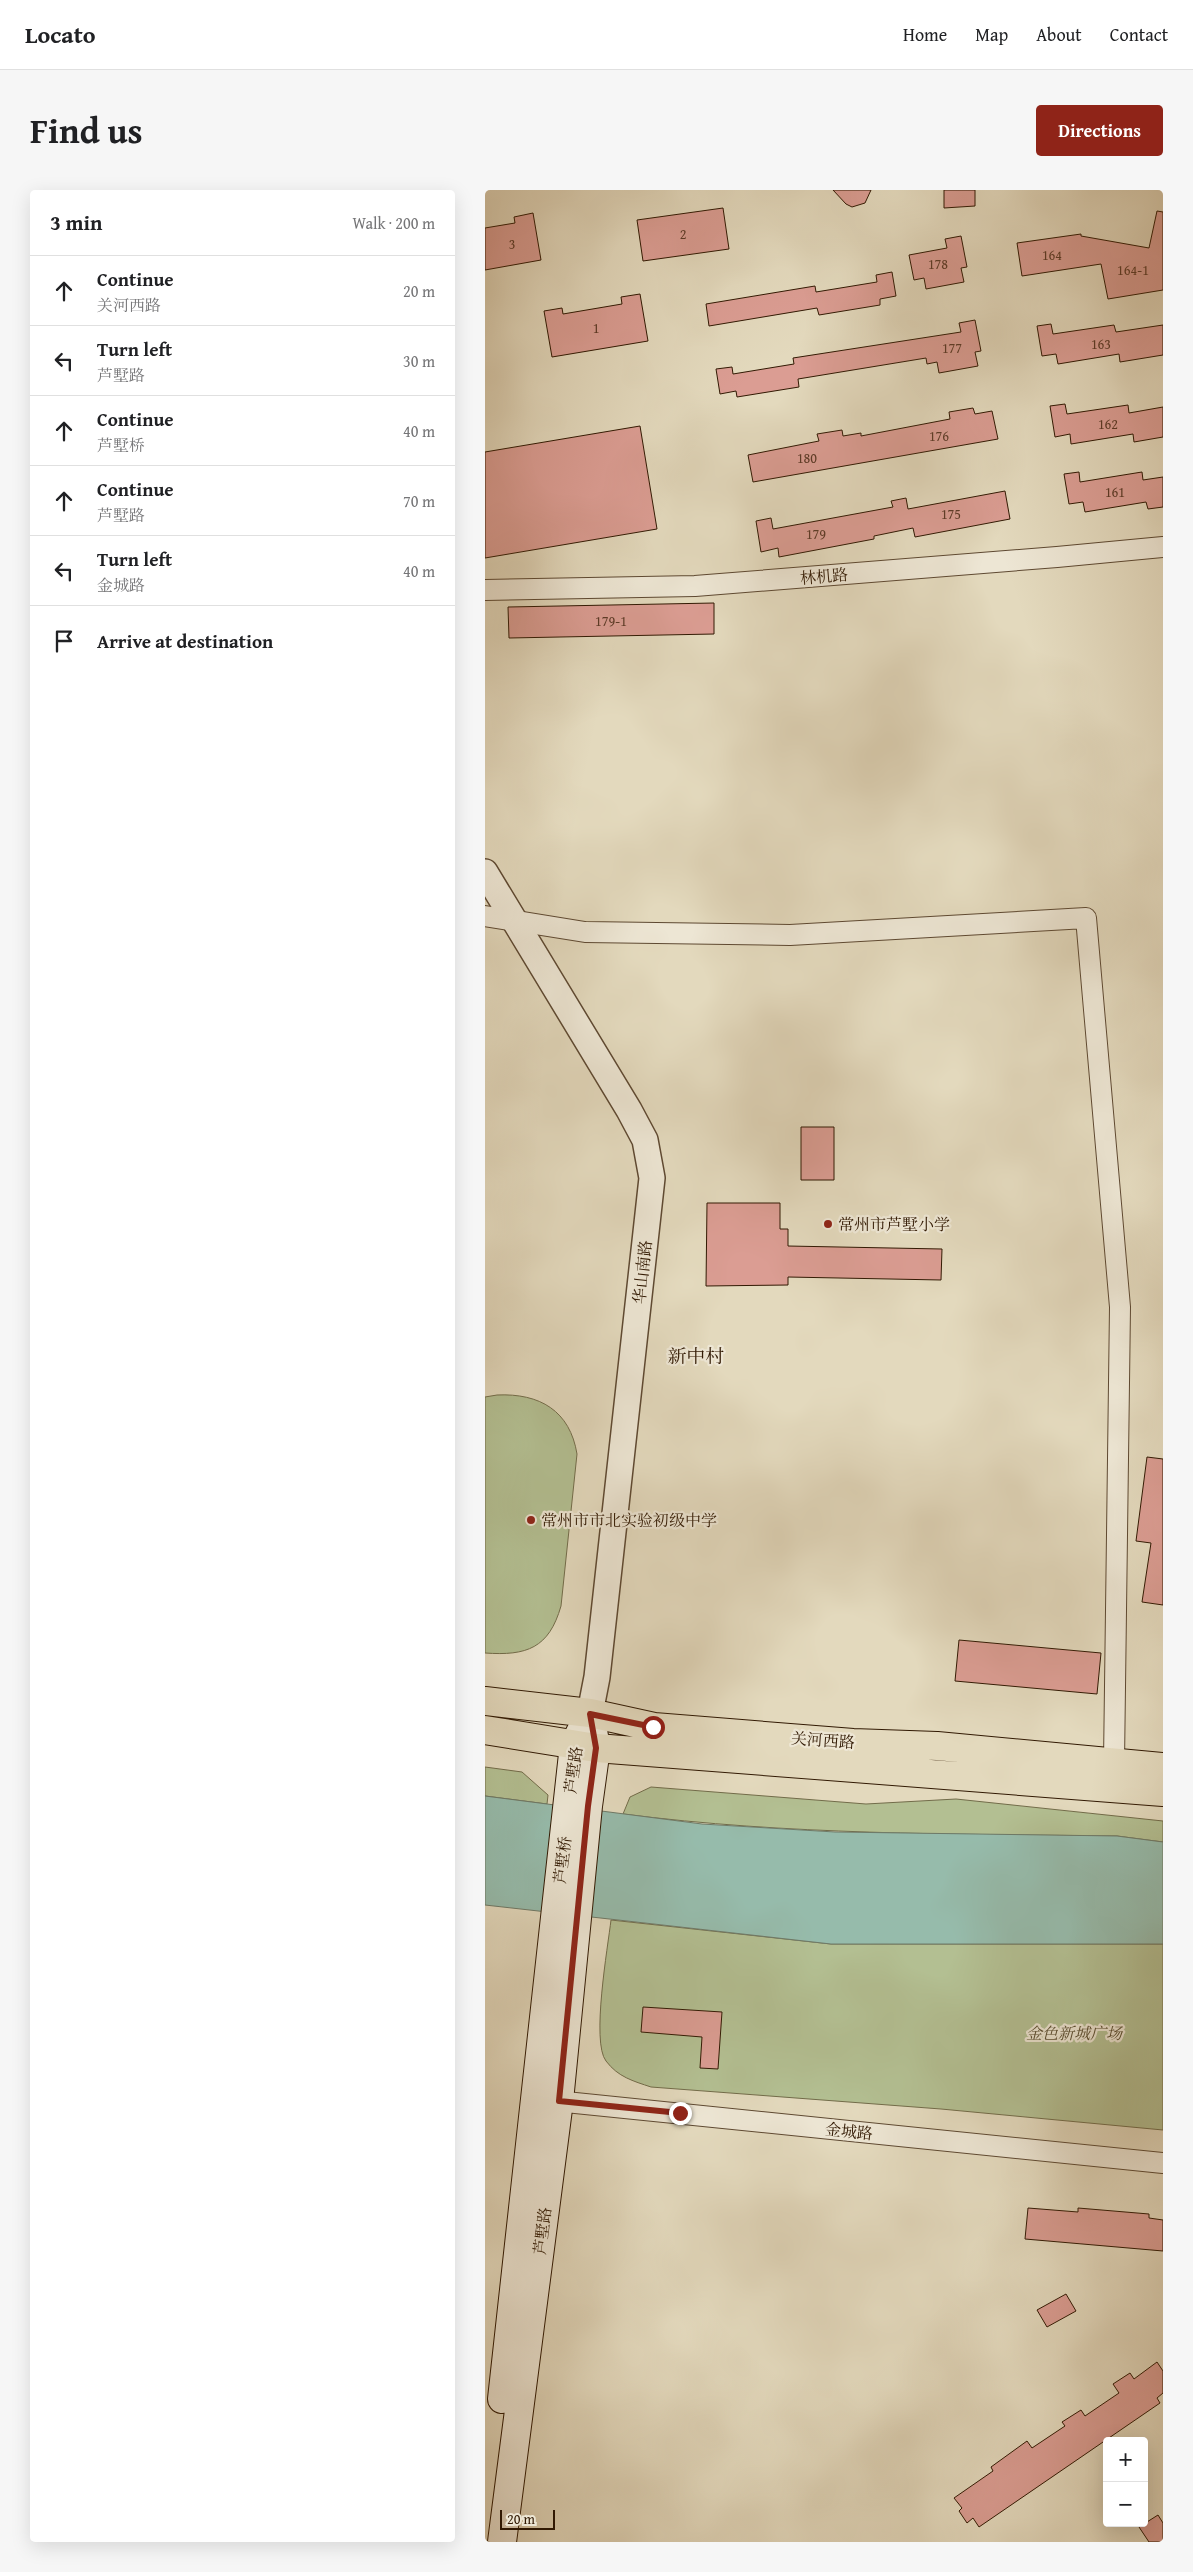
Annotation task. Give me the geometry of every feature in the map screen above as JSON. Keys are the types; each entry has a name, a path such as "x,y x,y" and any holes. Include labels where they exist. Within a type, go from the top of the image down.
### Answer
{"main road":[{"name":"关河西路","path":"485,1701 590,1714 653,1727 853,1743 937,1746 1163,1767"},
{"name":"芦墅路","path":"578,1805 590,1714"},
{"name":"关河西路","path":"485,1730 585,1746 1163,1792"},
{"name":"芦墅桥","path":"566,1918 578,1805"},
{"name":"芦墅路","path":"502,2542 566,1918"},
{"name":"芦墅路","path":"485,2527 547,2100"}],"street":[{"name":"林机路","path":"485,590 695,586 1163,547"},
{"name":"华山南路","path":"485,872 629,1110 645,1140 652,1178 598,1668 590,1714"},
{"path":"485,916 585,932 790,935 1086,918 1120,1307 1114,1762"},
{"name":"金城路","path":"547,2100 1163,2162"}],"green space":[{"name":"常州市市北实验初级中学","path":"497,1395 527,1397 551,1408 568,1426 577,1454 561,1606 556,1620 543,1640 534,1646 524,1651 500,1654 485,1653 485,1397"},
{"path":"485,1767 522,1772 548,1795 547,1804 485,1796"},
{"path":"651,1787 866,1804 956,1799 1163,1821 1163,1842 1117,1836 931,1834 808,1830 685,1821 623,1814 630,1797"},
{"name":"金色新城广场","path":"611,1920 831,1944 1163,1944 1163,2130 941,2109 651,2087 638,2083 616,2071 606,2061 602,2051 600,2015"}],"shaded area":[{"path":"485,1796 702,1824 835,1832 1117,1836 1163,1842 1163,1944 831,1944 485,1905"}],"building":[{"path":"833,190 871,190 865,203 852,207 846,204"},
{"path":"944,190 975,190 975,206 944,208"},
{"path":"723,208 729,249 643,261 637,220"},
{"path":"1157,211 1163,212 1163,290 1108,299 1101,264 1022,276 1017,243 1081,234 1081,236 1149,248"},
{"path":"533,213 541,260 485,270 485,228 515,223 514,217"},
{"path":"961,236 967,267 961,268 964,282 926,289 924,278 914,280 909,255 947,248 945,239"},
{"path":"892,272 896,296 880,299 880,305 819,315 817,308 709,326 706,304 815,286 816,292 877,282 876,275"},
{"path":"640,294 648,341 552,357 544,311 562,308 563,314 622,304 621,297"},
{"path":"975,320 981,351 975,352 978,366 939,373 937,362 927,364 926,358 798,379 799,387 737,397 736,391 720,394 716,369 732,367 733,374 794,364 793,358 961,332 959,323"},
{"path":"1051,324 1053,334 1114,325 1116,332 1163,325 1163,355 1120,362 1119,354 1058,364 1056,354 1042,356 1037,326"},
{"path":"1065,404 1067,414 1128,405 1129,413 1163,407 1163,437 1134,442 1133,434 1071,444 1070,434 1055,437 1050,406"},
{"path":"973,408 975,414 992,411 998,439 753,482 748,455 819,441 817,434 842,430 843,436 861,433 861,436 950,419 949,412"},
{"path":"640,426 657,529 485,558 485,452"},
{"path":"1079,472 1080,482 1142,472 1143,480 1163,477 1163,507 1148,509 1146,502 1085,512 1083,502 1069,504 1064,474"},
{"path":"1005,491 1010,519 915,537 913,528 874,536 874,539 779,557 778,548 761,552 756,521 771,518 773,529 893,507 891,501 906,498 908,509"},
{"path":"714,603 714,634 509,638 508,607"},
{"path":"801,1127 834,1127 834,1180 801,1180"},
{"path":"707,1203 780,1203 780,1229 788,1229 788,1246 942,1249 941,1280 788,1277 788,1285 706,1286"},
{"path":"1147,1457 1163,1459 1163,1605 1142,1602 1151,1543 1136,1541"},
{"path":"959,1640 1101,1653 1097,1694 955,1681"},
{"path":"643,2007 722,2012 718,2069 700,2068 702,2037 641,2032"},
{"path":"1028,2208 1078,2212 1078,2208 1149,2214 1149,2218 1163,2220 1163,2251 1025,2239"},
{"path":"1066,2294 1076,2311 1047,2327 1037,2310"},
{"path":"1157,2362 1163,2371 1163,2393 1157,2398 1160,2403 1110,2437 1103,2437 1103,2442 979,2527 973,2518 967,2523 959,2511 962,2508 954,2498 993,2471 991,2467 1027,2441 1032,2448 1065,2426 1062,2422 1081,2410 1085,2416 1119,2393 1113,2384 1130,2373 1134,2379"},
{"path":"1158,2515 1163,2523 1163,2542 1149,2542 1139,2527 1148,2527 1148,2521"}],"place":[{"name":"常州市芦墅小学","path":"828,1224"},
{"name":"常州市市北实验初级中学","path":"531,1520"}],"district":[{"name":"新中村","path":"696,1356"}],"route":[{"path":"653,1727 590,1714 596,1748 588,1806 559,2101 680,2113"}]}
